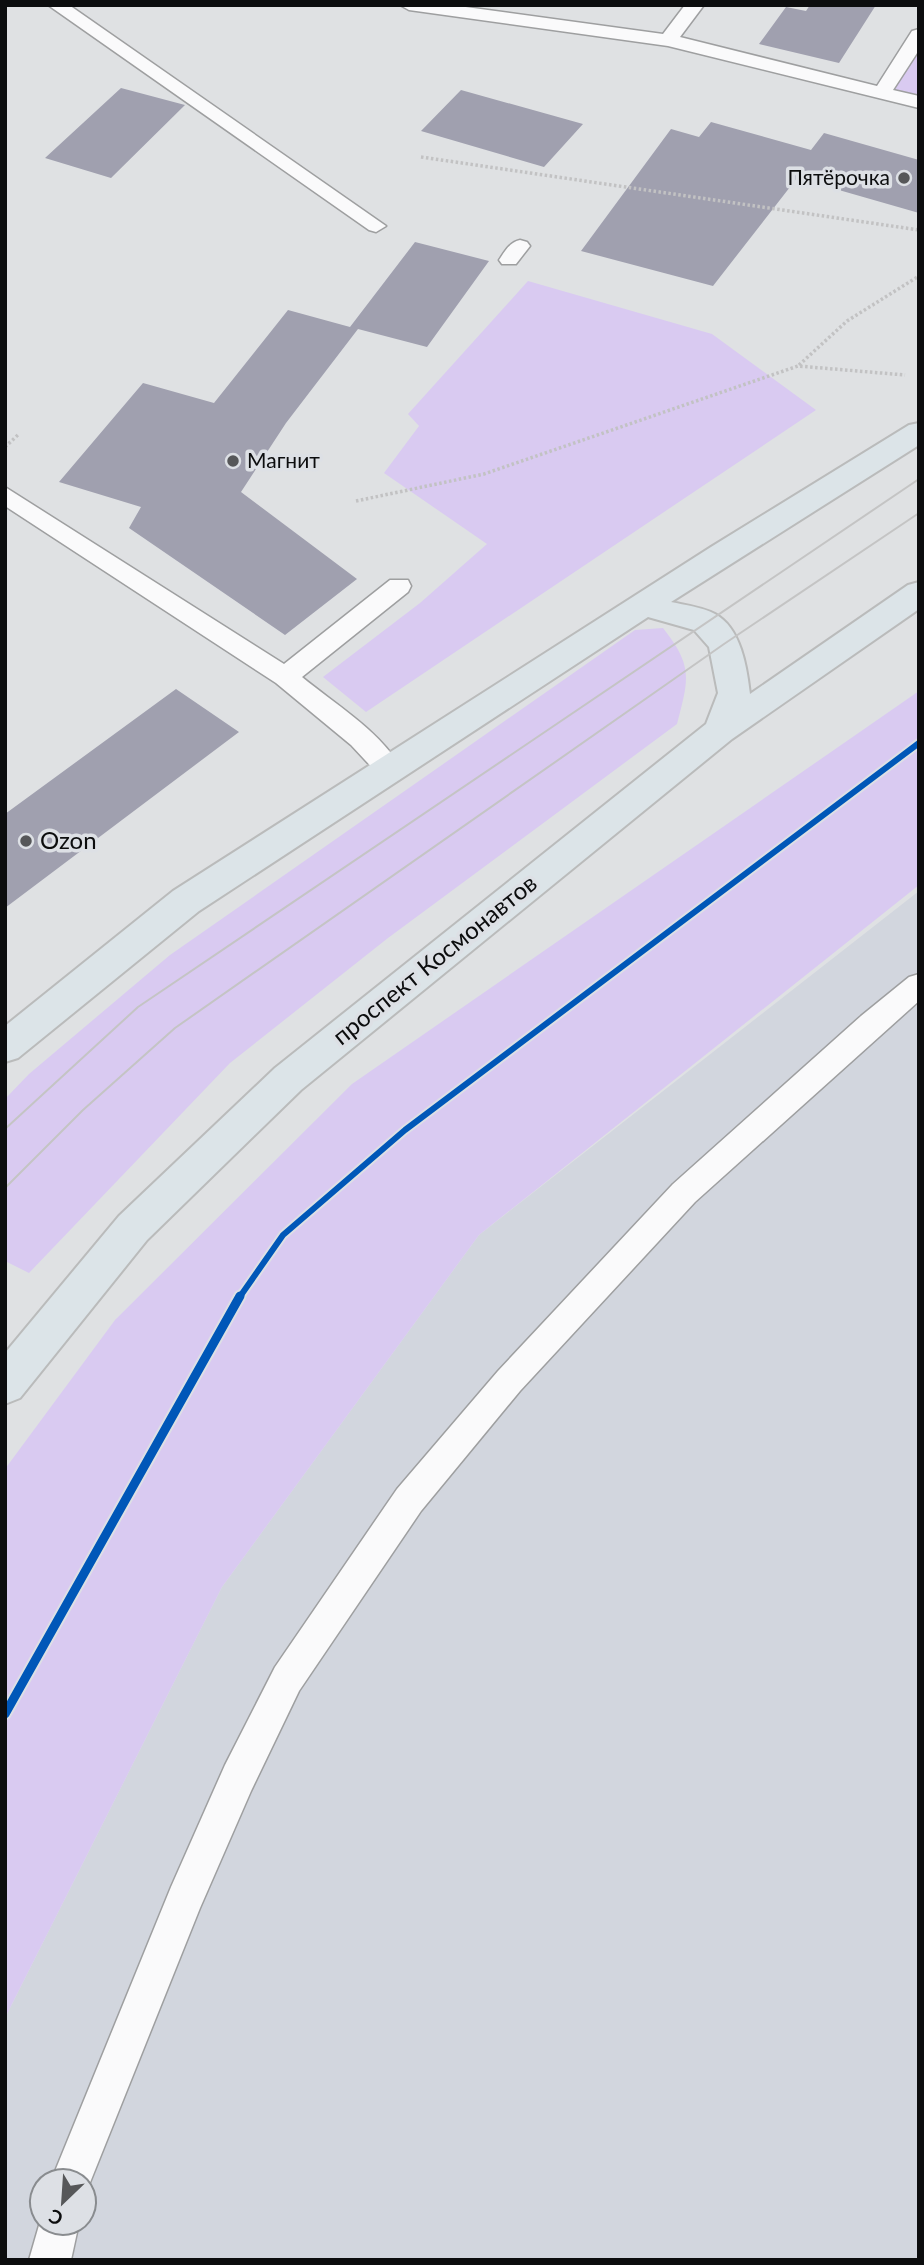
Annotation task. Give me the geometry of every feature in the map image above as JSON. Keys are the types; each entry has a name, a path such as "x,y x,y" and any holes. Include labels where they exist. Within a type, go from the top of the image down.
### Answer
{"main road":[{"path":"5,1047 186,901 388,768 919,432"},
{"name":"проспект Космонавтов","path":"5,1385 134,1228 288,1079 720,731 919,593"},
{"path":"643,605 705,622 724,644 734,693 720,731"}],"lane":[{"path":"57,5 376,226"},
{"path":"409,5 668,40 919,102"},
{"path":"557,25 573,5"},
{"path":"668,40 695,5"},
{"path":"882,92 919,35"},
{"path":"5,495 285,677 360,738 388,768"},
{"path":"285,677 399,586"},
{"path":"77,2167 179,1912 238,1778 288,1679 409,1500 509,1381 684,1193 871,1024 919,985"},
{"path":"50,2260 56,2237"}],"path":[{"path":"421,157 919,230"},
{"path":"798,366 847,320 919,276"},
{"path":"356,501 484,474 798,366 905,375"},
{"path":"5,447 19,434"},
{"path":"5,1714 230,1310 283,1235 405,1130 919,743"}],"shaded area":[{"path":"919,49 919,95 894,89"},
{"path":"528,281 712,334 816,410 366,712 323,677 420,603 487,544 384,473 419,426 408,414"},
{"path":"663,628 680,653 686,673 677,724 388,938 230,1063 29,1273 5,1261 5,1099 29,1074 170,955 635,630"},
{"path":"919,691 919,885 479,1235 222,1587 5,2018 5,1469 115,1320 352,1084"},
{"path":"919,891 919,2260 5,2260 5,2018 222,1587 479,1235"}],"building":[{"path":"810,5 876,5 839,63 759,44 786,7 806,11"},
{"path":"121,88 185,105 111,178 45,158"},
{"path":"461,90 583,124 544,167 421,131"},
{"path":"711,122 811,150 824,133 919,160 919,213 797,178 713,286 581,251 671,129 699,137"},
{"path":"415,242 489,261 427,347 358,329 286,423 241,492 357,579 285,635 129,528 141,507 59,482 143,383 214,403 288,310 350,327"},
{"path":"176,689 239,732 5,908 5,814"}],"tram line":[{"path":"5,1129 138,1007 919,479"},
{"path":"5,1188 83,1110 175,1028 724,644 919,513"}],"cycle path":[{"path":"5,1714 230,1310 283,1235 405,1130 919,743"}],"place":[{"name":"Пятёрочка","path":"904,178"},
{"name":"Магнит","path":"233,461"},
{"name":"Ozon","path":"26,841"}]}
